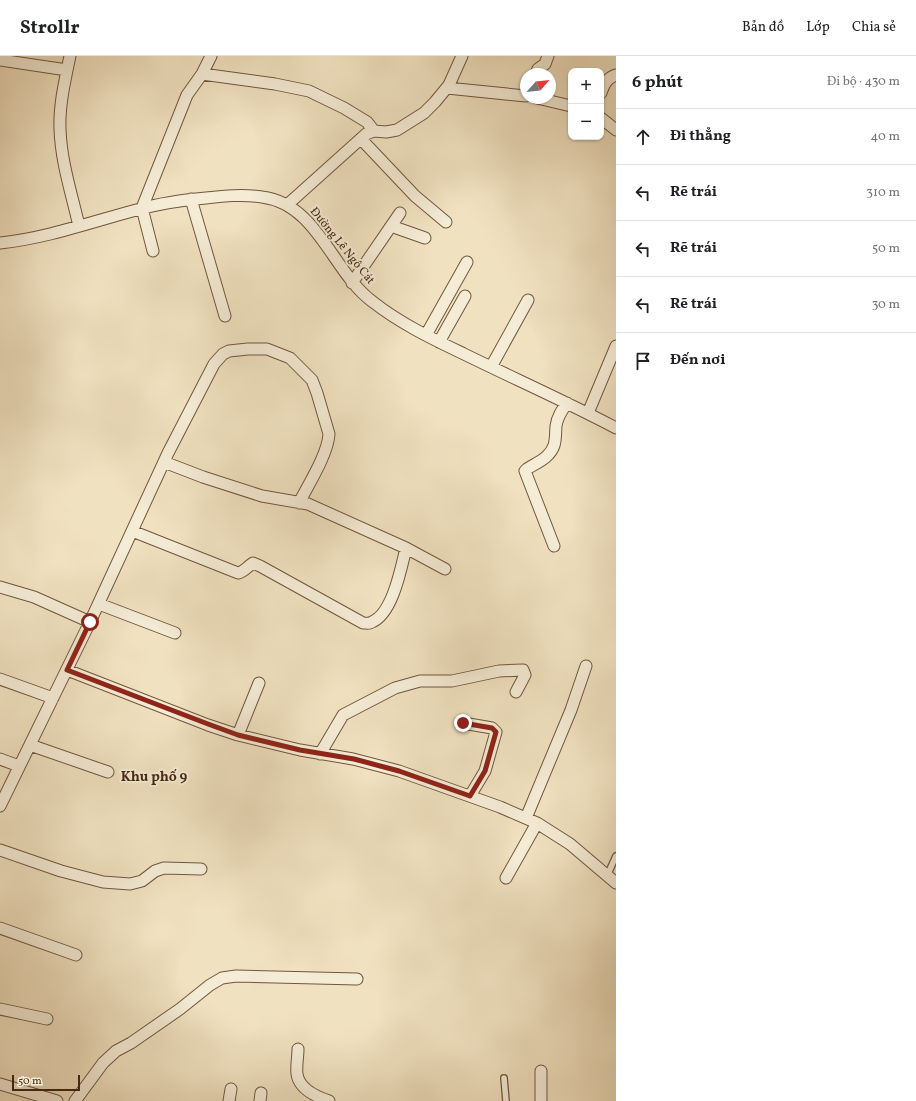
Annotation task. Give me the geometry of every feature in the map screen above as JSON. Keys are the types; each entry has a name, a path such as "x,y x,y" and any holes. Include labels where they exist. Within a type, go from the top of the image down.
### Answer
{"street":[{"path":"70,56 61,104 60,128 61,146 79,226"},
{"path":"153,251 142,208 187,95 202,74 211,56"},
{"path":"287,204 366,134 397,130 436,102 447,88 462,56"},
{"path":"538,68 542,56"},
{"path":"541,68 545,64 548,56"},
{"path":"0,60 67,70"},
{"path":"202,74 275,84 309,91 344,108 367,122 374,132"},
{"path":"604,86 610,77 616,75"},
{"path":"447,88 520,95"},
{"path":"556,102 568,105"},
{"path":"604,120 616,130"},
{"path":"361,139 415,196 446,222"},
{"name":"Đường Lê Ngô Cát","path":"0,243 13,242 79,226 142,208 191,199 225,196 261,196 279,200 296,210 323,240 352,283 372,302 439,342 588,413 616,428"},
{"path":"191,199 225,316"},
{"path":"352,283 400,213"},
{"path":"391,226 425,238"},
{"path":"426,335 467,262"},
{"path":"439,342 465,296"},
{"path":"491,367 528,300"},
{"path":"588,413 616,346"},
{"path":"0,806 99,604 168,453 214,364 223,354 229,351 267,349 290,358 312,380 328,434 328,441 299,503"},
{"path":"554,546 525,472 527,469 545,458 555,446 557,434 556,426 559,416 567,403"},
{"path":"164,462 203,477 262,496 308,504 406,548 445,569"},
{"path":"132,531 238,573 243,572 253,564 260,566 363,623 371,623 377,620 387,609 400,572 406,548"},
{"path":"0,587 34,597 90,622"},
{"path":"99,604 175,634"},
{"path":"526,818 572,710 586,666"},
{"path":"67,670 238,735 300,750 354,759 399,771 500,807 537,823 570,844 616,883"},
{"path":"320,754 343,715 407,684 420,681 452,681 499,671 523,670 525,675 516,692"},
{"path":"0,679 53,698"},
{"path":"238,735 259,683"},
{"path":"463,723 492,728 496,732 485,771 470,796"},
{"path":"30,745 108,772"},
{"path":"0,759 19,766"},
{"path":"506,878 537,823"},
{"path":"0,850 61,871 103,882 130,884 142,881 155,871 164,868 201,869"},
{"path":"0,928 76,955"},
{"path":"75,1101 103,1063 116,1051 131,1043 180,1009 210,984 222,978 236,976 357,979"},
{"path":"0,1009 47,1019"},
{"path":"298,1049 297,1075 300,1084 310,1092 329,1101"},
{"path":"540,1070 541,1101"},
{"path":"0,1084 57,1101"},
{"path":"229,1101 231,1089"}],"lane":[{"path":"607,876 616,856"},
{"path":"504,1078 506,1101"}],"district":[{"name":"Khu phố 9","path":"154,777"}],"route":[{"path":"90,622 67,670 238,735 300,750 354,759 399,771 470,796 485,771 496,732 492,728 463,723"}]}
